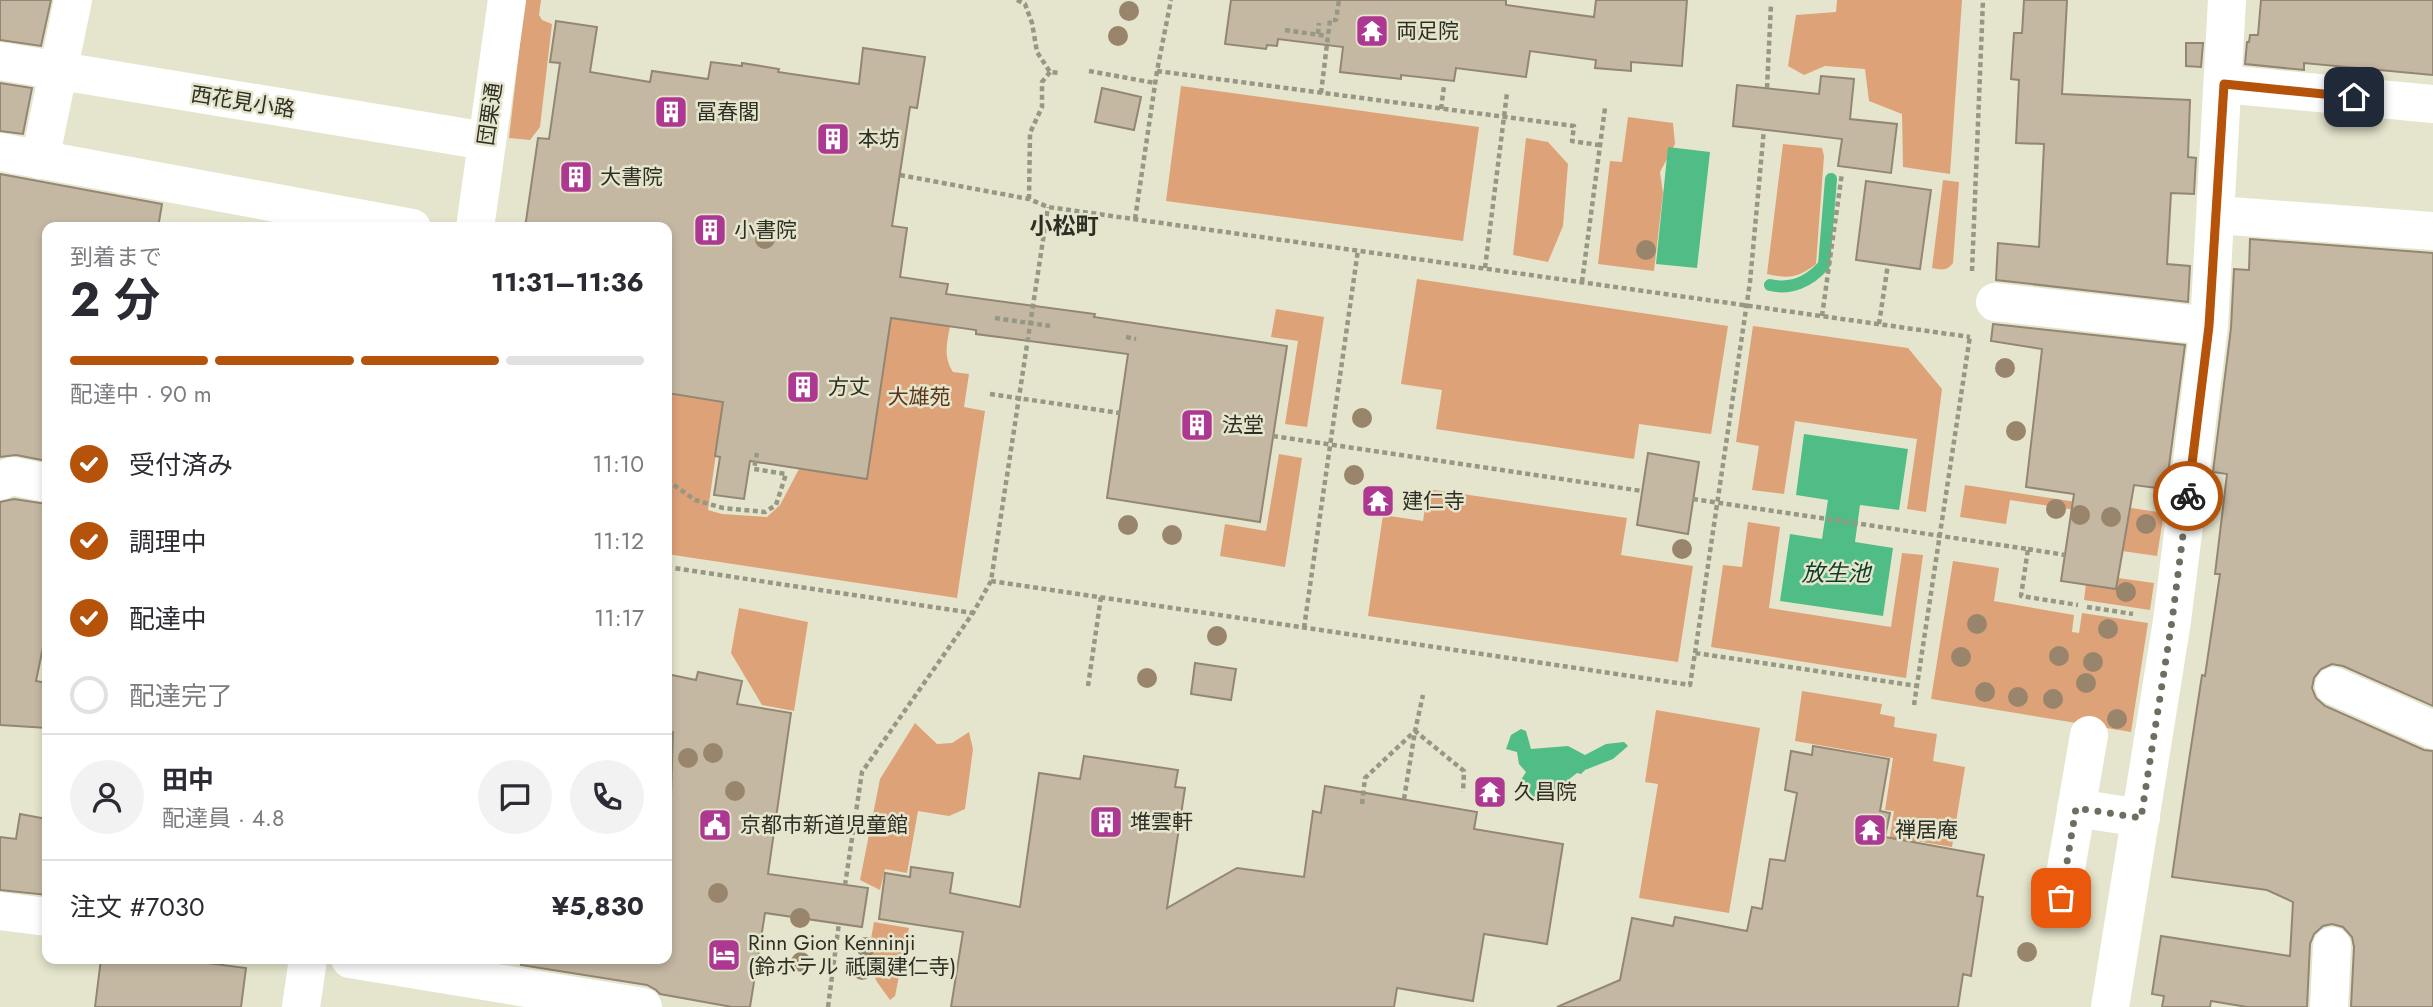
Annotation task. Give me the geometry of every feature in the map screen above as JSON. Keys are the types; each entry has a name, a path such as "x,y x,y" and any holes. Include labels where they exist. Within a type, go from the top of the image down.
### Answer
{"street":[{"path":"40,160 73,0"},
{"name":"団栗通","path":"476,222 507,0"},
{"path":"2110,1007 2172,621 2209,326 2227,0"},
{"name":"西花見小路","path":"0,61 486,142"},
{"path":"2224,84 2433,104"},
{"path":"0,152 379,222"},
{"path":"2217,215 2433,231"},
{"path":"1979,301 2209,326"},
{"path":"0,481 12,475 42,482"},
{"path":"2334,686 2433,730"},
{"path":"2061,898 2089,735"},
{"path":"2076,808 2141,818"},
{"path":"0,911 42,916"},
{"path":"2329,1007 2332,946"},
{"path":"301,1007 307,964"},
{"path":"381,964 643,1007"}],"path":[{"path":"1017,0 1025,4 1032,23 1037,52 1050,72"},
{"path":"1135,219 1155,83 1171,0"},
{"path":"1321,93 1330,20 1336,20 1339,0"},
{"path":"1914,705 1970,337 1979,301 1983,0"},
{"path":"1768,88 1771,4"},
{"path":"1318,34 1319,23"},
{"path":"1285,30 1327,36"},
{"path":"1089,71 1155,83"},
{"path":"1157,71 1574,126 1572,141 1599,145"},
{"path":"1050,72 1059,73"},
{"path":"1029,200 1030,133 1042,107 1042,82 1050,72"},
{"path":"1441,109 1444,86"},
{"path":"1485,268 1507,93"},
{"path":"1582,282 1605,108"},
{"path":"992,581 1690,685 1746,306 1764,129"},
{"path":"1822,316 1842,173"},
{"path":"900,175 1029,200 1048,207 1970,337"},
{"path":"845,885 862,772 973,613 992,581 1048,207"},
{"path":"1304,628 1358,250"},
{"path":"1879,324 1888,264"},
{"path":"995,318 1050,326"},
{"path":"1126,337 1136,339"},
{"path":"990,394 1120,413"},
{"path":"1273,436 1642,491"},
{"path":"672,484 695,500 723,508 765,512 776,505 786,474 754,469 757,453"},
{"path":"1693,499 2065,555"},
{"path":"2028,549 2021,596 2078,605"},
{"path":"672,568 973,613"},
{"path":"1088,686 1101,597"},
{"path":"2087,607 2172,621"},
{"path":"1695,653 1917,685"},
{"path":"1404,799 1423,695"},
{"path":"1415,731 1464,771 1463,792"},
{"path":"1362,804 1365,778 1415,731"},
{"path":"828,1007 839,923"}],"green space":[{"path":"525,0 541,0 539,15 542,20 552,24 540,127 530,140 509,138"},
{"path":"1837,0 1962,0 1950,174 1903,167 1902,114 1869,101 1865,69 1825,66 1804,75 1788,66 1796,15 1836,12"},
{"path":"1181,86 1479,127 1463,241 1166,201"},
{"path":"1628,117 1673,123 1675,144 1660,172 1663,193 1654,271 1598,264 1610,161 1622,162"},
{"path":"1526,138 1548,142 1568,164 1563,226 1548,262 1513,255"},
{"path":"1783,144 1822,148 1824,156 1816,264 1798,275 1787,277 1767,274"},
{"path":"1943,180 1959,182 1953,263 1946,269 1932,268"},
{"path":"1417,279 1728,326 1711,434 1639,424 1634,459 1436,429 1442,390 1401,384"},
{"name":"大雄苑","path":"739,293 708,510 722,514 767,517 780,505 799,469 867,479 891,318 950,326 948,361 953,372 969,374 964,407 985,411 957,598 672,555 672,394 677,395 682,361 672,360 672,315 706,320"},
{"path":"1276,309 1324,317 1307,427 1285,424 1298,341 1271,337"},
{"path":"1753,326 1908,348 1942,389 1926,512 1907,509 1917,439 1795,421 1784,494 1752,490 1759,446 1736,442"},
{"path":"1279,454 1302,458 1285,567 1220,556 1225,524 1266,531"},
{"path":"1965,485 2096,505 2095,513 2010,500 2006,524 1960,517"},
{"path":"1428,489 1627,518 1621,555 1693,566 1678,662 1368,616 1383,515 1423,521"},
{"path":"2099,503 2164,513 2157,556 2122,551"},
{"path":"1748,522 1780,527 1769,608 1891,627 1902,553 1923,555 1906,678 1711,647 1723,565 1742,567"},
{"path":"1953,561 1999,568 1994,601 2074,615 2072,632 2079,633 2082,613 2148,623 2131,732 1931,699"},
{"path":"2118,578 2154,583 2150,610 2084,600 2086,584 2116,589"},
{"path":"739,608 808,622 794,711 762,705 731,653"},
{"path":"1802,691 1882,704 1880,714 1895,717 1894,727 1937,734 1933,761 1965,767 1952,847 1916,841 1914,853 1888,849 1894,811 1885,810 1893,758 1795,741"},
{"path":"1656,710 1760,728 1729,913 1639,898 1658,784 1645,782"},
{"path":"915,723 937,744 952,743 969,732 973,749 965,809 949,816 918,811 907,873 885,869 880,890 860,880 880,779"},
{"path":"874,922 909,928 895,996 890,1000 867,961"}],"water":[{"path":"1668,147 1710,152 1697,268 1656,264"},
{"name":"放生池","path":"1804,434 1908,449 1899,510 1860,505 1855,542 1893,548 1883,616 1780,601 1790,534 1822,539 1828,500 1796,495"},
{"path":"1521,729 1526,731 1531,749 1568,746 1585,755 1606,744 1624,742 1628,746 1613,759 1581,774 1577,773 1568,780 1565,787 1550,795 1531,797 1522,791 1521,780 1526,772 1519,764 1517,752 1506,749 1511,735"}],"building":[{"path":"0,0 51,0 41,46 0,40"},
{"name":"両足院","path":"1231,0 1506,0 1506,5 1594,17 1596,0 1687,0 1682,66 1631,62 1631,71 1595,68 1596,60 1530,51 1526,77 1456,68 1454,81 1401,75 1401,79 1340,72 1343,47 1278,39 1277,46 1267,45 1266,49 1225,44"},
{"path":"2024,0 2067,0 2062,94 2190,100 2188,157 2196,158 2194,194 2171,193 2167,264 2190,266 2188,302 1996,280 1998,243 2039,247 2044,144 2016,143 2019,80 2011,79 2014,33 2022,33"},
{"path":"2261,0 2433,0 2433,75 2304,63 2304,70 2245,64 2250,35 2258,35"},
{"path":"556,21 597,27 590,72 650,82 652,71 708,79 711,62 742,66 742,63 779,69 778,72 859,84 863,48 925,57 917,108 910,107 892,226 907,228 900,277 948,284 946,294 1095,314 1094,317 1287,346 1260,522 1107,498 1128,354 976,334 976,330 891,318 867,479 750,461 744,499 714,495 720,457 715,456 723,402 672,394 672,222 526,222 538,138 549,139 560,63 550,62"},
{"path":"2186,43 2203,43 2201,67 2186,66"},
{"path":"1821,76 1854,79 1850,119 1897,124 1891,173 1838,166 1842,139 1733,126 1737,85 1819,94"},
{"path":"0,83 32,88 23,134 0,131"},
{"path":"1102,88 1141,97 1134,130 1095,122"},
{"path":"0,174 162,204 159,222 42,222 42,460 16,455 0,457"},
{"path":"1866,181 1931,190 1920,269 1856,260"},
{"path":"2250,239 2433,253 2433,706 2343,666 2332,664 2321,669 2314,678 2312,688 2316,698 2325,706 2424,750 2433,751 2433,1007 2351,1007 2354,947 2352,937 2343,927 2332,924 2323,926 2314,934 2310,944 2307,1007 2247,1007 2211,1001 2210,1007 2162,1007 2164,996 2152,994 2161,936 2290,956 2293,902 2267,890 2172,877 2220,574 2215,574 2227,474 2213,472 2231,328 2234,269 2249,270"},
{"path":"1993,324 2185,345 2164,489 2134,485 2116,589 2061,581 2074,494 2026,487 2042,349 1991,341"},
{"path":"1648,453 1699,462 1688,534 1637,525"},
{"path":"14,499 42,503 42,652 36,681 42,682 42,728 0,725 0,502"},
{"path":"1195,663 1236,669 1231,700 1191,694"},
{"path":"698,672 742,681 737,704 791,713 768,874 868,888 862,927 765,913 750,1007 732,1007 660,994 647,985 521,965 672,964 672,675 696,680"},
{"path":"1813,746 1889,759 1880,811 1890,813 1885,837 1984,855 1977,896 1983,897 1971,976 1963,974 1958,1007 1557,1007 1620,980 1632,918 1673,926 1675,917 1747,931 1752,907 1762,909 1770,859 1785,861 1797,793 1785,790 1791,751 1812,755"},
{"path":"1084,756 1178,770 1175,787 1185,788 1167,908 1237,868 1304,877 1313,811 1321,813 1325,786 1477,812 1474,829 1563,844 1547,944 1484,934 1473,1001 1397,988 1394,1007 951,1007 963,932 879,919 885,873 910,877 911,867 953,873 950,893 1020,907 1039,773 1080,779"},
{"path":"20,814 42,818 42,894 0,890 0,837 16,839"},
{"path":"100,964 215,964 246,968 241,1007 95,1007"}],"waterway":[{"path":"1770,285 1800,283 1813,276 1824,265 1831,179"}],"way so far":[{"path":"2061,898 2076,808 2141,818 2172,621 2188,496"}],"place":[{"name":"両足院","path":"1372,31"},
{"name":"冨春閣","path":"671,112"},
{"name":"本坊","path":"833,139"},
{"name":"大書院","path":"576,177"},
{"name":"小書院","path":"710,230"},
{"name":"方丈","path":"803,387"},
{"name":"法堂","path":"1197,425"},
{"name":"建仁寺","path":"1378,501"},
{"name":"久昌院","path":"1490,792"},
{"name":"堆雲軒","path":"1106,822"},
{"name":"京都市新道児童館","path":"715,825"},
{"name":"禅居庵","path":"1870,830"},
{"name":"Rinn Gion Kenninji (鈴ホテル 祇園建仁寺)","path":"724,955"}],"district":[{"name":"小松町","path":"1064,226"}],"route":[{"path":"2188,496 2209,326 2224,84 2354,97"}]}
